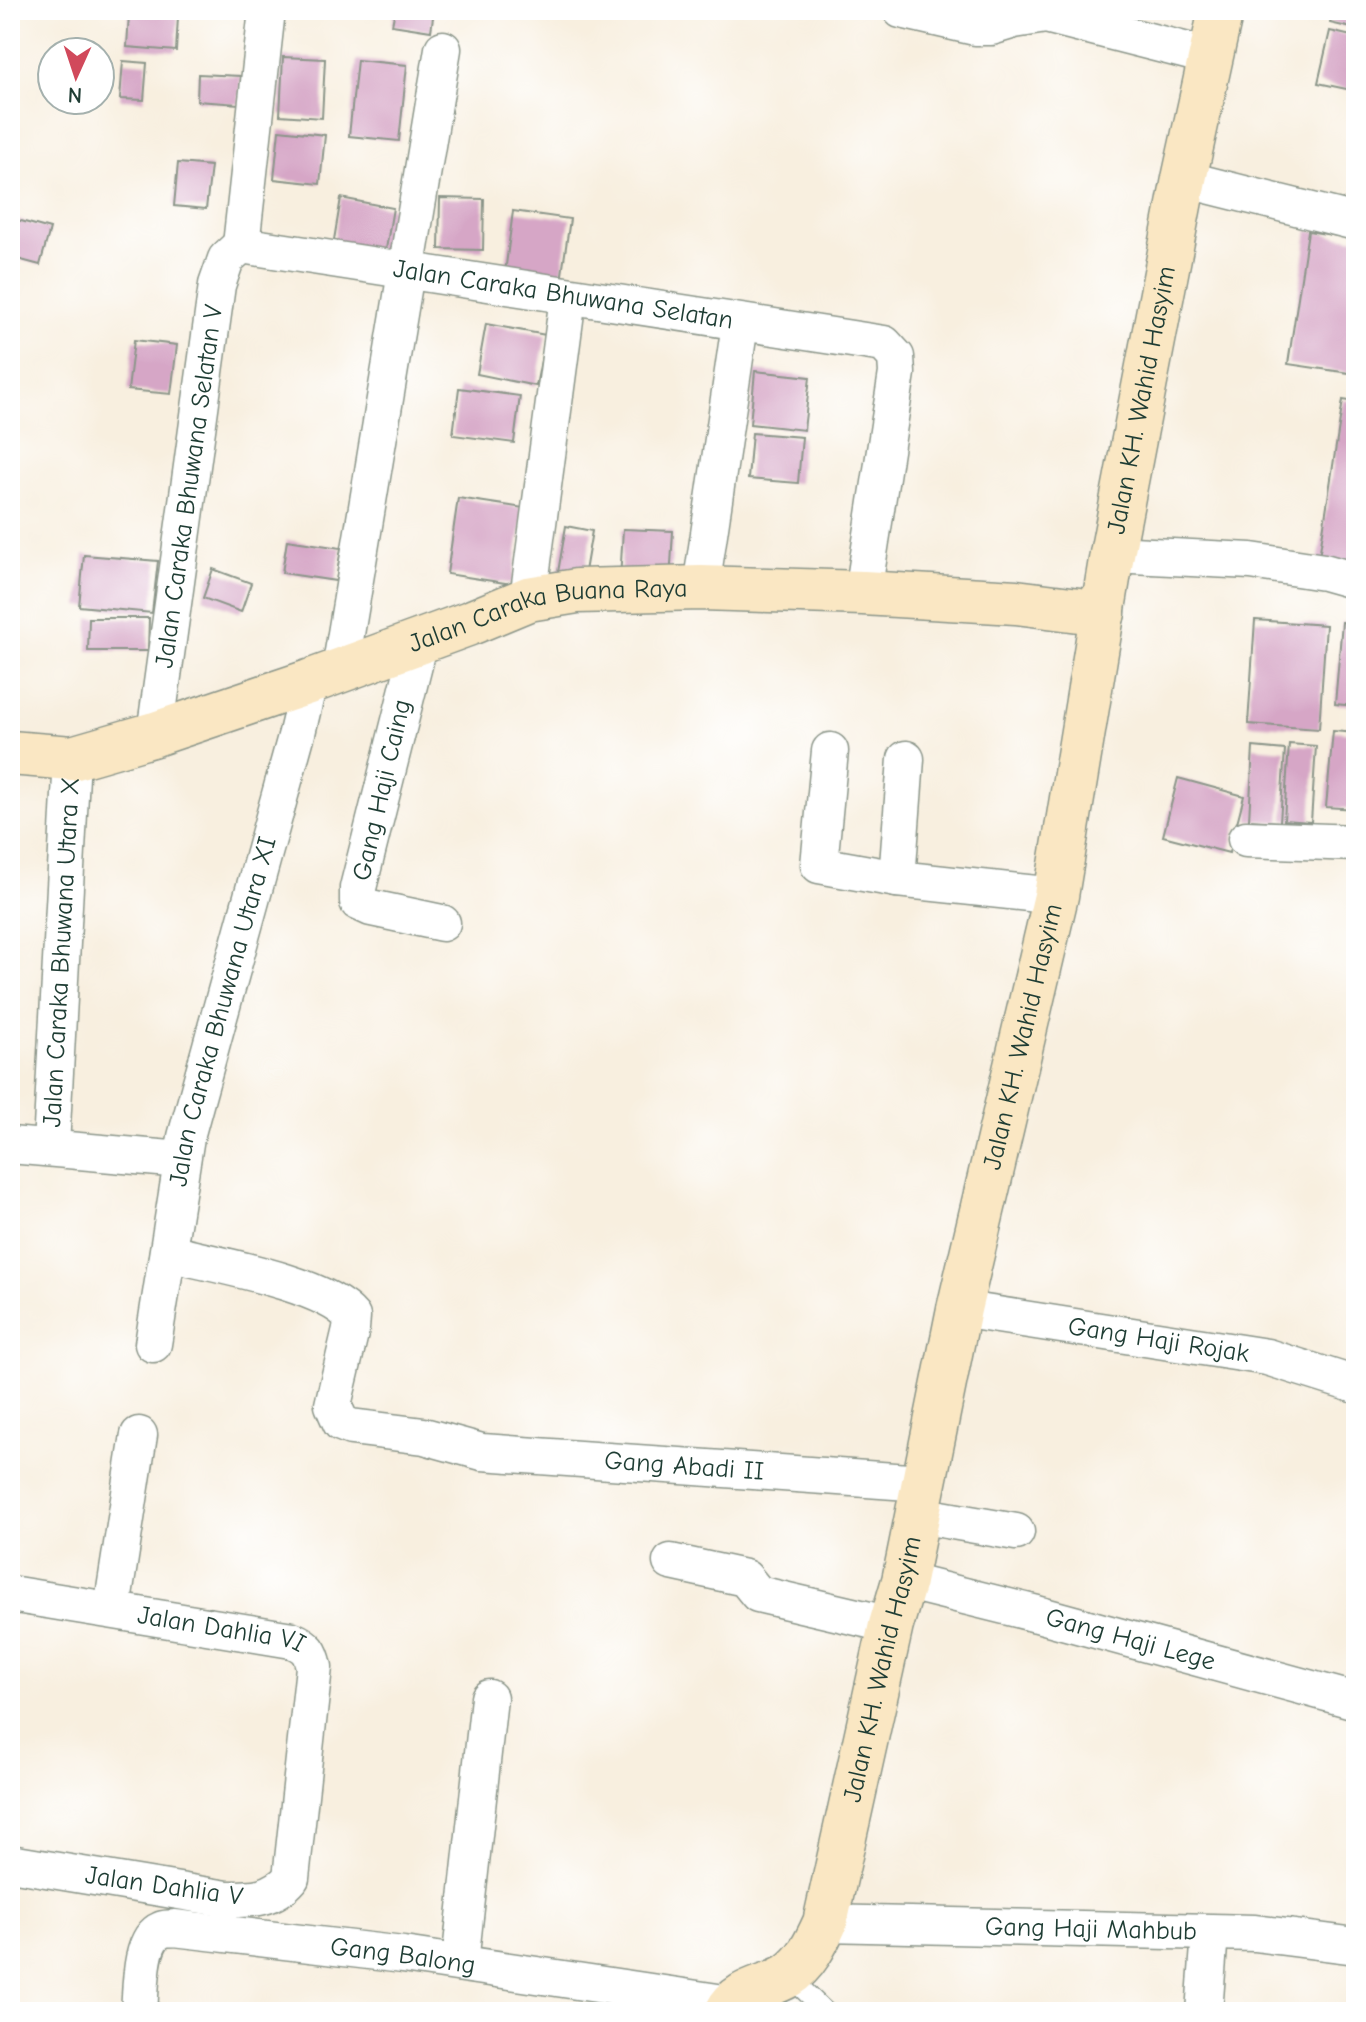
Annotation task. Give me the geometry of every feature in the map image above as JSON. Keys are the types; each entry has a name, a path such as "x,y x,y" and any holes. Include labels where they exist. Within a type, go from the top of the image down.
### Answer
{"street":[{"path":"241,245 267,10"},
{"path":"901,10 975,27 991,27 1046,15 1211,57"},
{"name":"Jalan KH. Wahid Hasyim","path":"729,2008 755,1988 788,1975 813,1951 825,1923 891,1625 904,1581 959,1309 1056,896 1112,554 1184,179 1221,10"},
{"name":"Jalan Caraka Bhuwana Utara XI","path":"153,1344 182,1160 324,676 407,272 443,49"},
{"path":"1184,179 1356,222"},
{"name":"Jalan Caraka Bhuwana Selatan","path":"241,245 884,344 896,357 897,373 863,593"},
{"name":"Jalan Caraka Bhuwana Selatan V","path":"155,734 217,285 226,259 241,245"},
{"path":"528,599 568,297"},
{"path":"701,588 740,324"},
{"path":"1112,554 1251,561 1324,572 1356,581"},
{"name":"Jalan Caraka Buana Raya","path":"10,753 72,758 155,734 324,676 528,599 577,591 701,588 863,593 1016,602 1103,613"},
{"name":"Gang Haji Caing","path":"420,641 358,888 358,902 371,908 442,923"},
{"path":"830,751 819,865 897,879 1056,896"},
{"name":"Jalan Caraka Bhuwana Utara X","path":"51,1146 72,758"},
{"path":"897,879 906,759"},
{"path":"1246,839 1356,843"},
{"path":"10,1145 51,1146 182,1160"},
{"name":"Gang Abadi II","path":"168,1253 283,1282 343,1306 352,1317 333,1405 341,1423 351,1427 445,1440 482,1452 920,1499 1016,1532"},
{"name":"Gang Haji Rojak","path":"959,1309 1267,1357 1356,1385"},
{"name":"Jalan Dahlia VI","path":"112,1609 139,1435"},
{"path":"671,1562 745,1578 758,1594 891,1625"},
{"name":"Gang Haji Lege","path":"904,1581 1356,1701"},
{"name":"Jalan Dahlia VI","path":"10,1594 292,1640 304,1645 311,1654 314,1667"},
{"name":"Jalan Dahlia V","path":"10,1863 227,1899 257,1899 280,1891 291,1878 314,1667"},
{"path":"460,1963 489,1698"},
{"name":"Gang Haji Mahbub","path":"825,1923 1255,1933 1356,1946"},
{"name":"Gang Balong","path":"139,2012 145,1949 151,1938 161,1930 174,1928 460,1963 729,2008"},
{"path":"1204,2012 1210,1933"}],"lane":[{"path":"788,1975 826,2012"}],"building":[{"path":"395,10 434,10 431,31 392,25"},
{"path":"1333,10 1356,10 1356,29 1330,23"},
{"path":"129,14 178,17 176,51 127,47"},
{"path":"1330,31 1356,37 1356,91 1318,83"},
{"path":"283,57 325,59 322,118 280,115"},
{"path":"357,60 407,65 399,141 349,136"},
{"path":"123,61 147,63 144,100 120,99"},
{"path":"198,74 241,76 239,104 197,101"},
{"path":"279,130 325,135 320,184 274,179"},
{"path":"178,163 211,166 206,209 174,206"},
{"path":"341,198 393,208 385,255 333,246"},
{"path":"440,198 484,199 483,250 439,249"},
{"path":"513,211 570,219 561,281 505,273"},
{"path":"10,218 50,229 40,265 10,257"},
{"path":"1308,231 1356,239 1356,374 1288,364"},
{"path":"486,324 546,335 536,386 477,374"},
{"path":"134,340 177,345 171,394 128,390"},
{"path":"755,371 810,377 804,430 750,424"},
{"path":"459,388 520,396 514,443 453,435"},
{"path":"1343,400 1356,402 1356,570 1318,564"},
{"path":"752,433 802,437 798,483 748,479"},
{"path":"458,498 524,508 512,584 447,574"},
{"path":"566,526 592,531 583,583 557,578"},
{"path":"623,529 673,531 670,582 620,580"},
{"path":"287,540 341,548 336,581 282,573"},
{"path":"84,555 158,561 152,613 79,606"},
{"path":"213,569 251,583 241,612 203,598"},
{"path":"89,618 149,618 148,651 88,651"},
{"path":"1255,620 1326,625 1319,729 1248,724"},
{"path":"1342,622 1356,624 1356,706 1335,704"},
{"path":"1333,731 1356,733 1356,809 1326,807"},
{"path":"1289,744 1316,746 1311,822 1284,820"},
{"path":"1253,747 1285,750 1280,822 1249,820"},
{"path":"1178,778 1244,796 1229,853 1163,836"}]}
